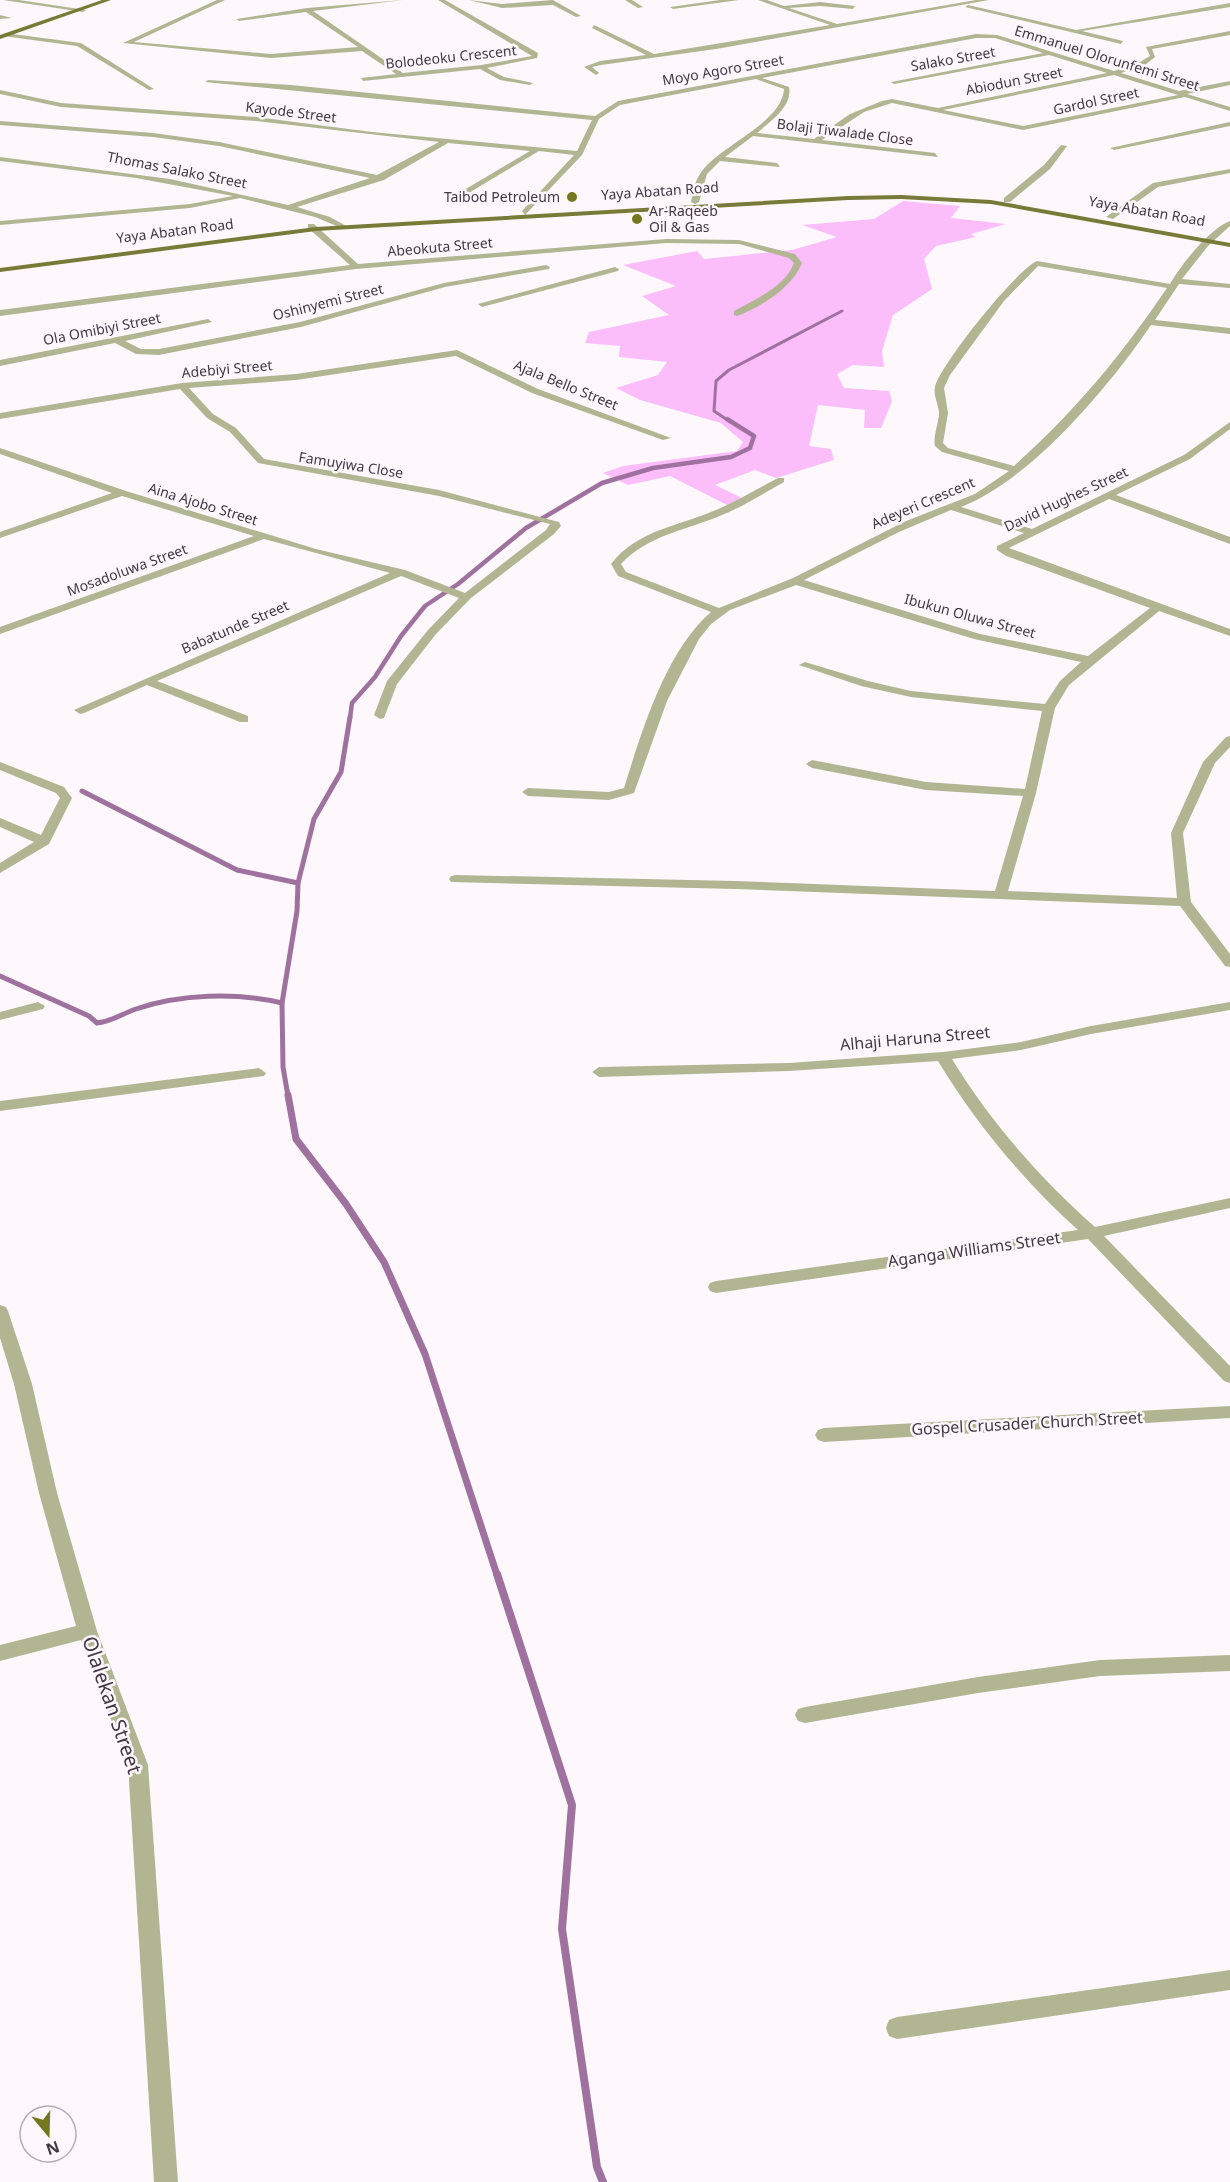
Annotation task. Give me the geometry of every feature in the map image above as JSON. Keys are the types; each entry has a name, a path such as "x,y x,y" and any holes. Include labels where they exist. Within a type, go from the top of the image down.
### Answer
{"main road":[{"path":"79,10 100,0"},
{"path":"2,35 108,0"},
{"name":"Yaya Abatan Road","path":"0,268 342,225 695,202 897,194 1007,200 1110,217 1212,239"},
{"name":"Yaya Abatan Road","path":"342,225 900,197 990,202 1212,239"},
{"path":"1212,239 1230,239"},
{"path":"1212,239 1230,244"}],"street":[{"path":"6,0 79,10"},
{"path":"222,0 126,44 271,56 361,49"},
{"path":"239,19 400,0"},
{"name":"Bolodeoku Crescent","path":"363,79 526,61 537,54 441,0"},
{"path":"472,0 502,6 552,2 578,16"},
{"path":"628,0 640,7"},
{"path":"672,7 736,0"},
{"path":"761,0 837,26"},
{"path":"596,73 587,67 593,64 654,56 986,0"},
{"path":"781,7 820,4 853,7"},
{"path":"960,5 1121,42"},
{"path":"1071,31 1230,5"},
{"path":"307,10 361,49 401,74"},
{"path":"0,17 9,18"},
{"path":"594,27 654,56"},
{"name":"Abiodun Street","path":"936,109 1117,73 1149,62 1153,56 1148,48 1230,33"},
{"path":"2,35 75,43 151,89"},
{"name":"Emmanuel Olorunfemi Street","path":"976,36 995,36 1230,109"},
{"name":"Moyo Agoro Street","path":"596,118 609,107 625,100 976,36"},
{"name":"Salako Street","path":"894,82 1053,54"},
{"path":"481,67 502,79 530,83"},
{"path":"695,202 705,171 752,134 772,116 786,99 789,92 782,85 753,77"},
{"path":"208,82 312,89 596,118 579,153 525,213"},
{"name":"Gardol Street","path":"817,140 844,120 883,103 901,102 1012,127 1031,127 1230,83"},
{"name":"Kayode Street","path":"0,92 61,105 256,119 446,141 579,153"},
{"path":"0,123 153,135 219,144 381,178"},
{"path":"1114,148 1230,124"},
{"name":"Bolaji Tiwalade Close","path":"752,134 935,155"},
{"path":"287,208 381,178 406,167 446,141"},
{"path":"1007,200 1047,167 1063,146"},
{"path":"462,195 538,149"},
{"name":"Thomas Salako Street","path":"0,159 116,171 245,196 342,225"},
{"path":"721,159 777,165"},
{"path":"1110,217 1156,184 1230,171"},
{"path":"0,223 190,206 245,196"},
{"name":"Adeyeri Crescent","path":"528,792 621,794 630,790 639,760 685,649 708,621 720,612 795,581 913,521 982,496 1017,470 1090,398 1151,322 1174,284 1216,232 1230,223"},
{"path":"314,228 356,267"},
{"name":"Abeokuta Street","path":"0,313 356,267 526,252 696,241 751,243 792,256 798,263 797,270 781,286 737,313"},
{"path":"526,252 546,267 579,279"},
{"path":"1017,470 945,450 938,444 944,424 941,382 957,356 1016,280 1029,267 1037,263 1174,284 1230,286"},
{"name":"Oshinyemi Street","path":"118,341 139,352 159,352 302,324 444,285 546,267"},
{"path":"482,304 615,269"},
{"name":"Ola Omibiyi Street","path":"0,363 208,322"},
{"path":"1151,322 1230,331"},
{"name":"Adebiyi Street","path":"0,416 182,386 306,376 457,353"},
{"name":"Ajala Bello Street","path":"457,353 535,390 666,438"},
{"name":"Famuyiwa Close","path":"182,386 210,416 233,430 261,461 439,493 546,519 556,526 462,595"},
{"name":"David Hughes Street","path":"1230,425 1187,457 1001,548 1230,633"},
{"name":"Aina Ajobo Street","path":"3,454 122,494 313,551 401,572 462,595"},
{"path":"720,612 622,574 616,564 629,547 671,527 714,515 781,480"},
{"path":"0,535 122,494"},
{"path":"1109,496 1230,541"},
{"path":"954,507 1031,532"},
{"name":"Mosadoluwa Street","path":"0,631 264,536"},
{"name":"Babatunde Street","path":"80,710 401,572"},
{"name":"Ibukun Oluwa Street","path":"795,581 978,637 1090,660"},
{"path":"380,715 391,683 462,595"},
{"path":"1001,894 1030,793 1049,708 1064,683 1159,606"},
{"path":"805,665 865,684 910,694 1049,708"},
{"path":"147,681 244,719"},
{"path":"1230,740 1209,762 1177,833 1184,902 1230,963"},
{"path":"812,764 926,786 1030,793"},
{"path":"0,766 60,790 66,798 44,841 0,869"},
{"path":"0,822 44,841"},
{"path":"456,879 1001,894 1184,902"},
{"path":"0,1016 38,1006"},
{"name":"Alhaji Haruna Street","path":"599,1072 789,1067 943,1056 1021,1046 1230,1006"},
{"path":"943,1056 971,1103 1046,1192 1092,1233 1230,1377"},
{"path":"0,1106 259,1073"},
{"name":"Aganga Williams Street","path":"716,1287 1092,1233 1230,1203"},
{"name":"Olalekan Street","path":"0,1311 23,1384 48,1493 87,1631 138,1766 166,2182"},
{"name":"Gospel Crusader Church Street","path":"824,1434 1230,1412"},
{"path":"0,1653 87,1631"},
{"path":"805,1714 978,1685 1100,1668 1230,1663"},
{"path":"897,2028 1230,1980"}],"shaded area":[{"path":"903,201 960,206 951,218 1006,224 971,234 976,237 936,246 924,259 932,289 893,315 882,351 884,367 853,365 837,374 844,388 889,391 892,401 881,428 864,428 865,410 818,405 809,446 831,449 834,460 776,478 755,470 715,485 746,500 729,506 670,476 628,485 603,473 623,466 737,451 743,442 721,423 640,400 616,388 658,375 667,362 619,357 620,346 585,343 589,332 669,315 642,296 676,286 623,265 697,251 704,259 792,250 837,237 802,225 874,219"}],"waterway":[{"path":"729,421 714,411 716,381 729,370 842,311"},
{"path":"350,718 352,703 375,677 401,636 425,606 458,584 526,528 602,483 653,468 731,457 750,448 754,436 727,419"},
{"path":"298,883 314,819 341,772 350,717"},
{"path":"82,791 237,870 298,883"},
{"path":"282,1003 297,911 298,883"},
{"path":"0,976 89,1016 97,1023 153,1004 189,998 246,997 282,1003"},
{"path":"282,1003 283,1067 288,1096"},
{"path":"288,1095 296,1139 346,1204 384,1262 425,1354 497,1575"},
{"path":"497,1574 572,1805 562,1929 597,2167 603,2182"}],"place":[{"name":"Taibod Petroleum","path":"572,197"},
{"name":"Ar-Raqeeb Oil & Gas","path":"637,219"}]}
